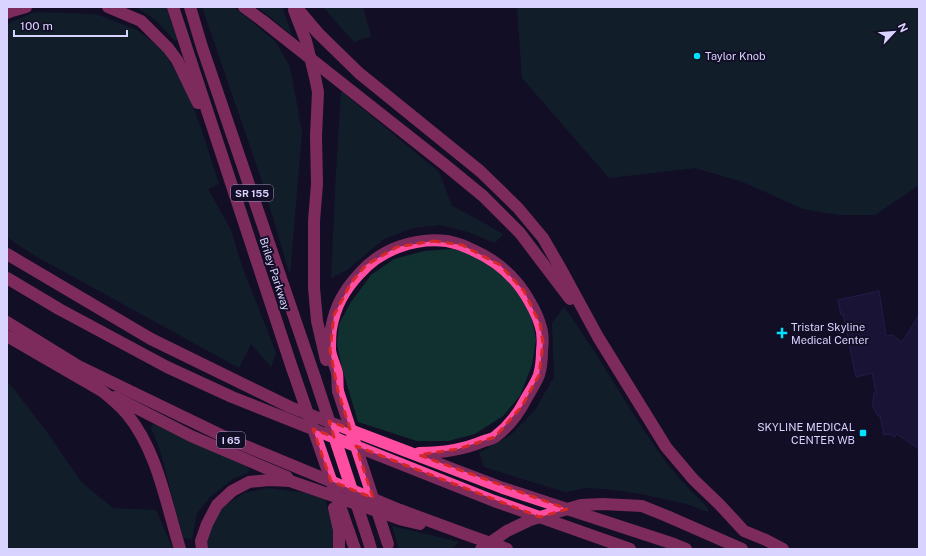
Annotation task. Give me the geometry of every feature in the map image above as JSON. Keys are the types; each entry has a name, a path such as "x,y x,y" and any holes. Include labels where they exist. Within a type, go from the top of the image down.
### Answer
{"highway":[{"path":"7,13 12,10 26,7"},
{"path":"108,7 140,21 168,48 177,60 222,155"},
{"name":"Briley Parkway","path":"173,7 292,368 324,460 344,531"},
{"name":"Briley Parkway","path":"190,7 204,55 315,378 369,544"},
{"path":"244,7 483,196 520,233 598,337"},
{"path":"293,7 306,41 318,92 316,136 317,184 314,221 314,288 317,321 327,364 338,391 389,546"},
{"path":"296,7 318,33 359,73 480,171 518,208 543,238 598,337 666,447 693,480 720,505 744,532 766,540 784,549"},
{"path":"338,391 337,373 330,350 330,331 340,300 351,283 366,265 397,247 417,242 448,241 462,245 488,258 500,265 512,276 524,291 534,308 540,324 543,343 539,375 522,406 509,423 495,437 475,445 437,453 419,453 390,444"},
{"path":"7,254 151,339 290,407 503,488 686,549"},
{"path":"7,278 160,364 232,397 494,501 630,549"},
{"name":"I 65","path":"7,322 80,367 231,440 400,510 507,549"},
{"path":"7,336 96,387 191,436 317,490"},
{"path":"96,387 114,400 127,414 145,441 154,462 180,549"},
{"path":"202,549 202,541 207,524 217,505 232,492 249,482 269,480 290,481 403,520 465,534"},
{"path":"481,549 507,531 530,520 581,505 603,504 642,506 742,549"},
{"path":"339,549 344,531"},
{"path":"344,531 355,549"}],"highlighted area":[{"path":"433,241 462,245 500,265 524,291 540,324 543,343 539,375 522,406 495,437 458,449 419,455 567,509 540,517 356,446 373,498 331,481 313,429 334,437 329,421 350,429 338,391 330,350 334,315 351,283 366,265 397,247"}],"green space":[{"path":"136,7 166,7 177,40 175,41 156,20"},
{"path":"202,7 234,7 276,42 290,67 302,132 290,275 263,184"},
{"path":"258,7 282,7 292,35"},
{"path":"323,7 363,7 371,36 354,42"},
{"path":"517,7 919,7 919,185 875,215 839,215 803,209 743,182 695,168 609,178 522,78"},
{"path":"35,12 96,14 137,30 163,50 189,96 201,128 219,184 208,189 231,230 242,266 276,353 271,367 251,344 239,368 32,254 7,237 7,24"},
{"path":"341,91 439,172 452,206 503,234 495,243 468,232 440,225 413,228 384,239 347,270 331,278"},
{"path":"452,249 475,254 503,274 520,294 531,315 536,339 532,365 520,396 503,416 475,434 448,441 417,441 358,422 342,368 337,344 339,324 351,302 371,275 394,259 424,251"},
{"path":"564,307 659,452 678,477 708,508 708,512 687,504 641,494 606,489 586,488 565,492 484,467 479,453 511,435 535,410 554,377 552,323"},
{"path":"7,383 13,388 46,431 82,483 113,508 156,510 173,549 7,549"},
{"path":"152,425 156,425 249,469 248,473 233,479 210,497 197,513 192,539 183,538 160,450 151,428"},
{"path":"268,488 306,493 325,499 333,527 335,549 207,549 207,539 212,524 223,507 244,493"},
{"path":"392,526 459,542 452,549 399,549"}],"building":[{"path":"879,291 886,336 892,335 902,342 919,315 919,449 897,434 895,437 889,434 884,435 880,416 878,416 873,407 874,393 876,392 872,373 856,377 843,314 841,315 838,300"}],"place":[{"name":"Taylor Knob","path":"697,56"},
{"name":"Tristar Skyline Medical Center","path":"782,333"},
{"name":"SKYLINE MEDICAL CENTER WB","path":"863,433"}]}
